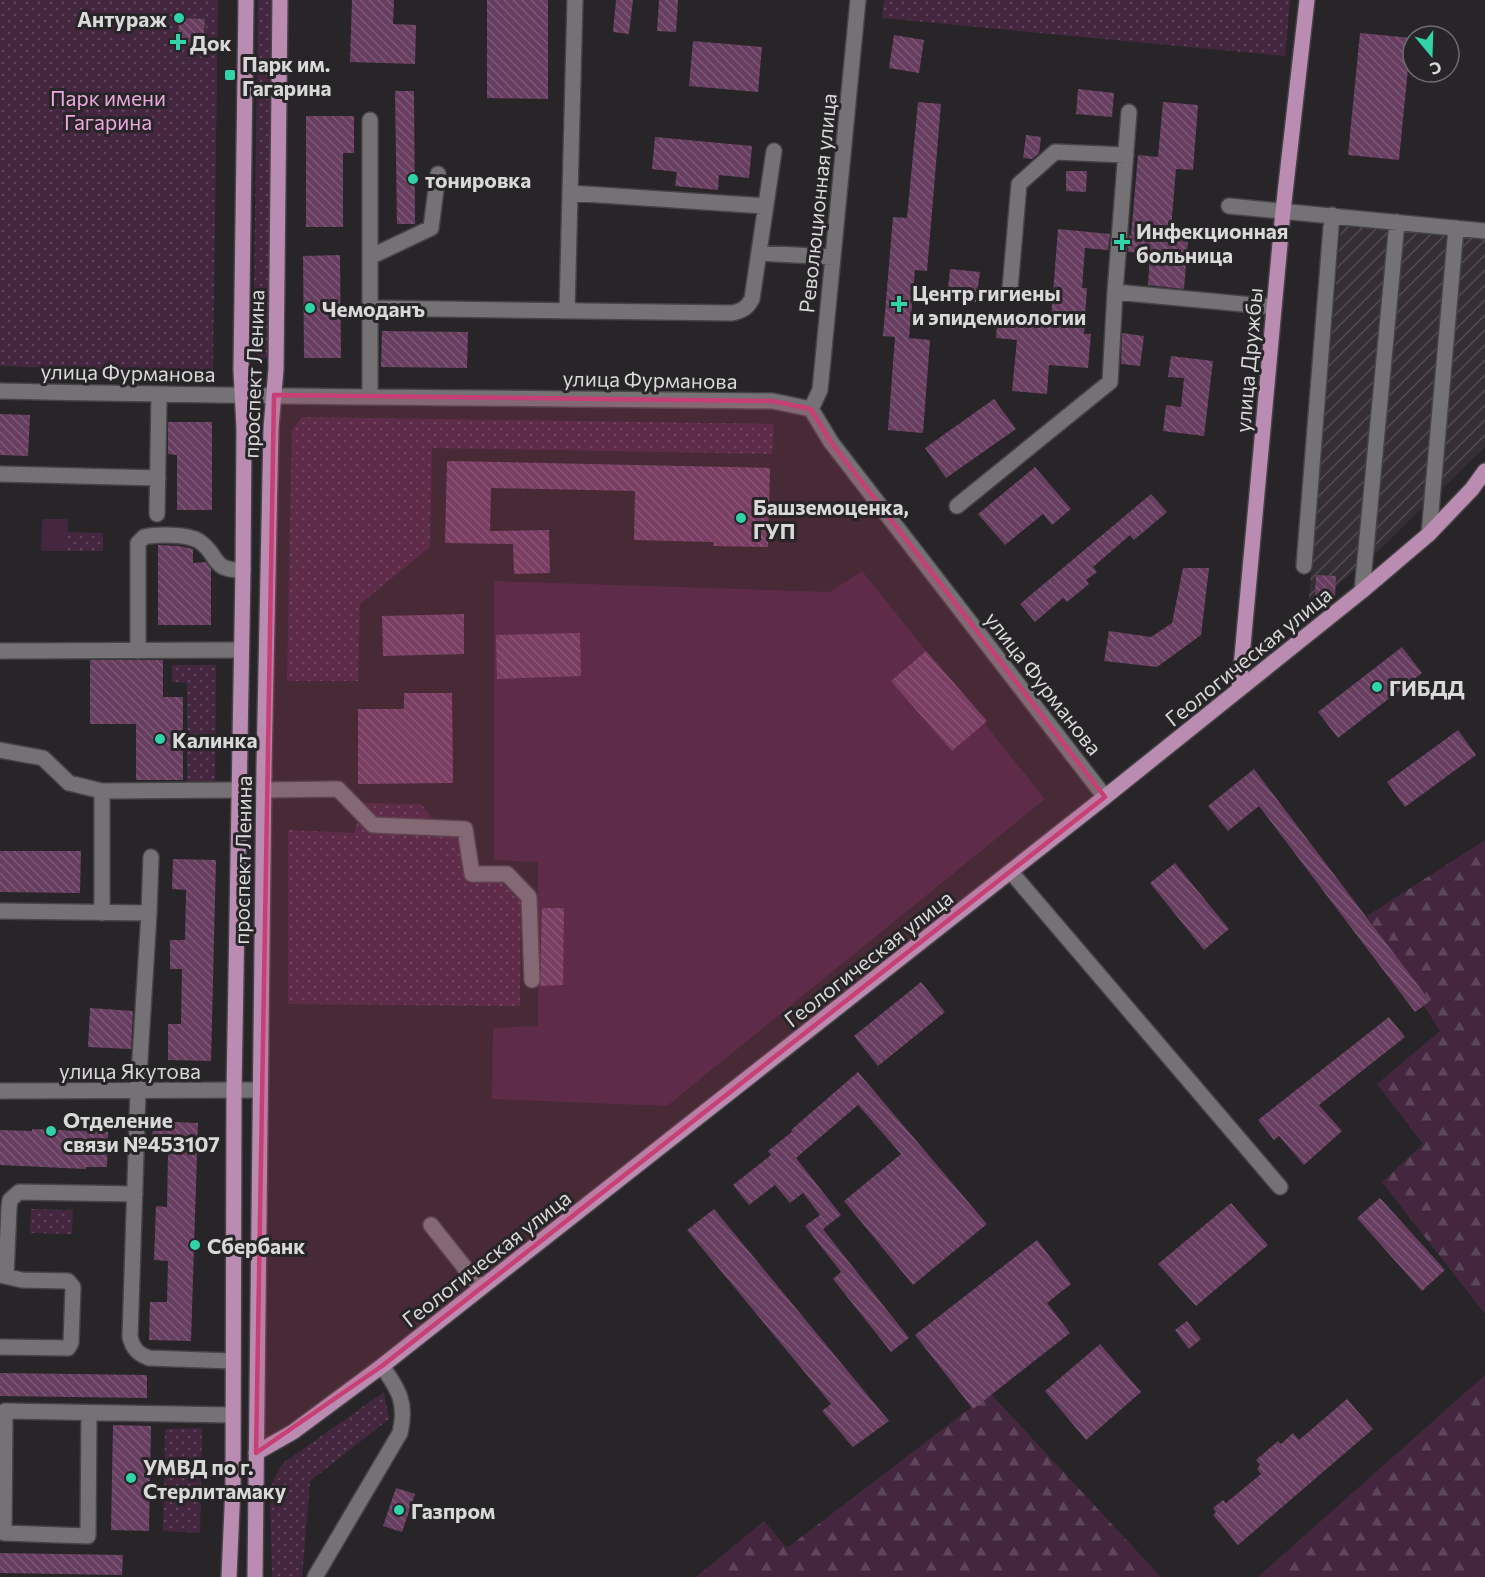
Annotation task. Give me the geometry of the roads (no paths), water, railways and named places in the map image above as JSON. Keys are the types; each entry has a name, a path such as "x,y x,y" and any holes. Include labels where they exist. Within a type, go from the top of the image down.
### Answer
{"main road":[{"name":"проспект Ленина","path":"229,1577 233,1486 234,1091 243,570 241,370 246,0"},
{"name":"проспект Ленина","path":"255,1577 264,790 271,428 274,395 280,0"},
{"name":"улица Дружбы","path":"1239,689 1283,211 1307,0"},
{"name":"Геологическая улица","path":"256,1453 293,1432 382,1366 1106,797 1362,591 1429,534 1478,490 1485,471"}],"street":[{"path":"567,311 575,0"},
{"name":"Революционная улица","path":"811,409 820,390 858,0"},
{"path":"957,506 1110,382 1129,112"},
{"path":"370,120 370,395"},
{"path":"369,309 732,313 741,311 748,307 752,299 774,151"},
{"path":"1010,289 1019,184 1055,152 1126,155"},
{"path":"370,257 431,228 438,174"},
{"path":"570,194 766,206"},
{"path":"1229,206 1485,231"},
{"path":"1304,566 1332,215"},
{"path":"1362,591 1397,222"},
{"path":"1429,534 1456,228"},
{"path":"759,253 832,257"},
{"path":"1115,292 1274,307"},
{"name":"улица Фурманова","path":"0,391 772,402 811,409 831,442 1106,797"},
{"path":"157,514 159,395"},
{"path":"0,474 158,478"},
{"path":"138,651 138,543 144,537 186,536 204,545 219,566 230,571 243,570"},
{"path":"0,651 241,650"},
{"path":"0,750 43,758 69,783 102,791 238,790"},
{"path":"264,790 338,789 373,825 465,828 472,874 507,874 529,897 532,980"},
{"path":"102,791 102,913"},
{"path":"151,857 138,1091 130,1337 132,1345 141,1355 149,1358 232,1360"},
{"path":"1011,872 1280,1187"},
{"path":"0,911 149,913"},
{"name":"улица Якутова","path":"0,1091 260,1090"},
{"path":"0,1347 66,1349 71,1343 73,1287 70,1282 22,1280 3,1275 10,1200 19,1192 135,1194"},
{"path":"431,1224 481,1288"},
{"path":"315,1577 400,1433 404,1419 403,1403 397,1387 382,1366"},
{"path":"89,1413 88,1536 4,1533 5,1411 232,1415"}],"place":[{"name":"Антураж","path":"179,18"},
{"name":"Док","path":"178,42"},
{"name":"Парк им. Гагарина","path":"230,75"},
{"name":"тонировка","path":"413,179"},
{"name":"Инфекционная больница","path":"1122,242"},
{"name":"Центр гигиены и эпидемиологии","path":"899,304"},
{"name":"Чемоданъ","path":"310,308"},
{"name":"Башземоценка, ГУП","path":"741,518"},
{"name":"ГИБДД","path":"1377,687"},
{"name":"Калинка","path":"160,739"},
{"name":"Отделение связи №453107","path":"51,1131"},
{"name":"Сбербанк","path":"195,1245"},
{"name":"УМВД по г. Стерлитамаку","path":"131,1478"},
{"name":"Газпром","path":"399,1510"}],"park label":[{"name":"Парк имени Гагарина","path":"108,109"}]}
